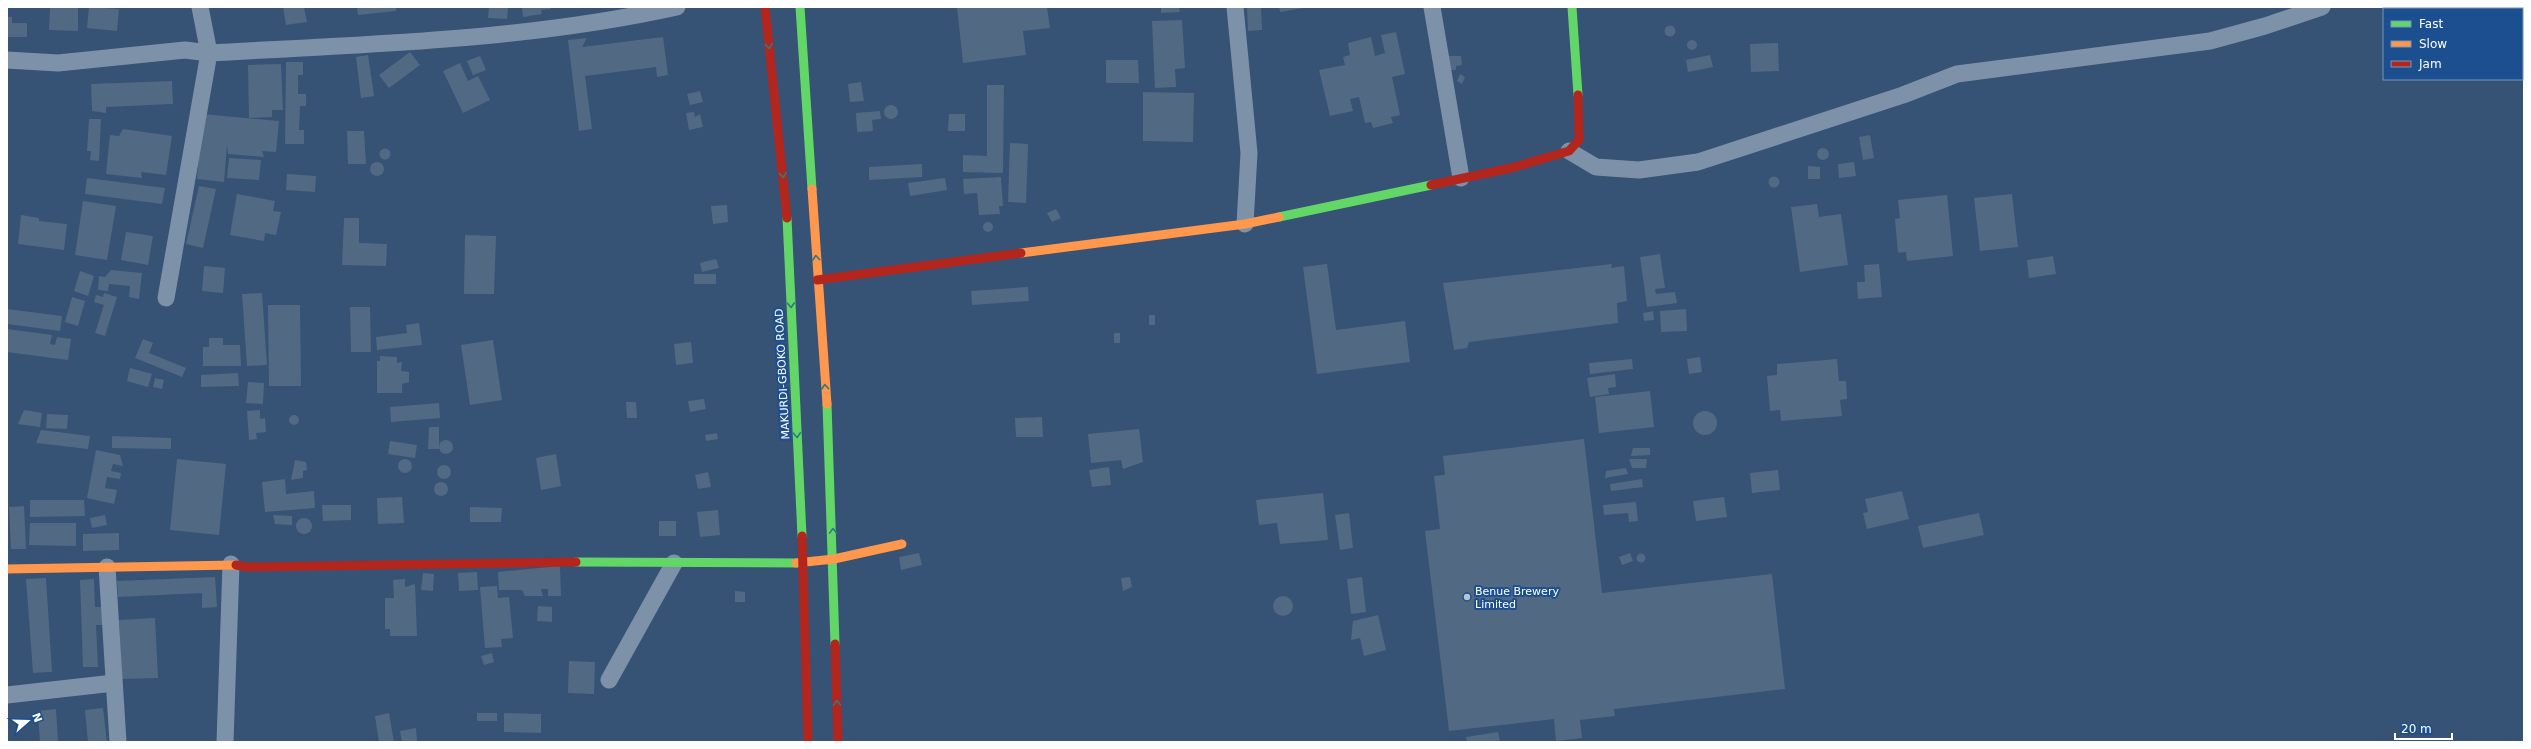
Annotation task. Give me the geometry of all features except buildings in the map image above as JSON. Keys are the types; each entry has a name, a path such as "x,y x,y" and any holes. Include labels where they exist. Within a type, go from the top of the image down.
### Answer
{"street":[{"path":"166,298 209,53 200,7"},
{"path":"7,60 58,62 185,50 209,53 514,33 622,19 677,7"},
{"name":"MAKURDI-GBOKO ROAD","path":"764,7 787,219 803,562 808,742"},
{"path":"800,7 817,280 830,446 838,742"},
{"path":"1235,7 1249,153 1246,224"},
{"path":"1432,7 1461,178"},
{"path":"817,280 1246,224 1511,168 1569,151 1579,140 1578,55 1572,7"},
{"path":"1569,151 1596,167 1639,170 1698,162 1903,95 1956,74 2210,41 2265,26 2322,7"},
{"path":"7,569 231,564 247,567 803,562 834,559 902,544"},
{"path":"609,680 674,563"},
{"path":"225,742 231,564"},
{"path":"107,567 118,742"},
{"path":"7,695 114,683"}],"traffic: fast":[{"path":"800,7 812,189"},
{"path":"1572,7 1578,95"},
{"path":"1279,217 1431,185"},
{"path":"787,218 802,536"},
{"path":"827,404 835,644"},
{"path":"576,562 796,563"}],"traffic: slow":[{"path":"812,189 827,404"},
{"path":"1021,253 1245,224 1279,217"},
{"path":"796,563 834,559 902,544"},
{"path":"7,569 236,565"}],"traffic: jam":[{"path":"765,7 787,218"},
{"path":"1431,185 1511,168 1569,151 1579,140 1578,95"},
{"path":"817,280 1021,253"},
{"path":"802,536 808,742"},
{"path":"236,565 247,567 576,562"},
{"path":"835,644 838,742"}],"place":[{"name":"Benue Brewery Limited","path":"1467,597"}]}
